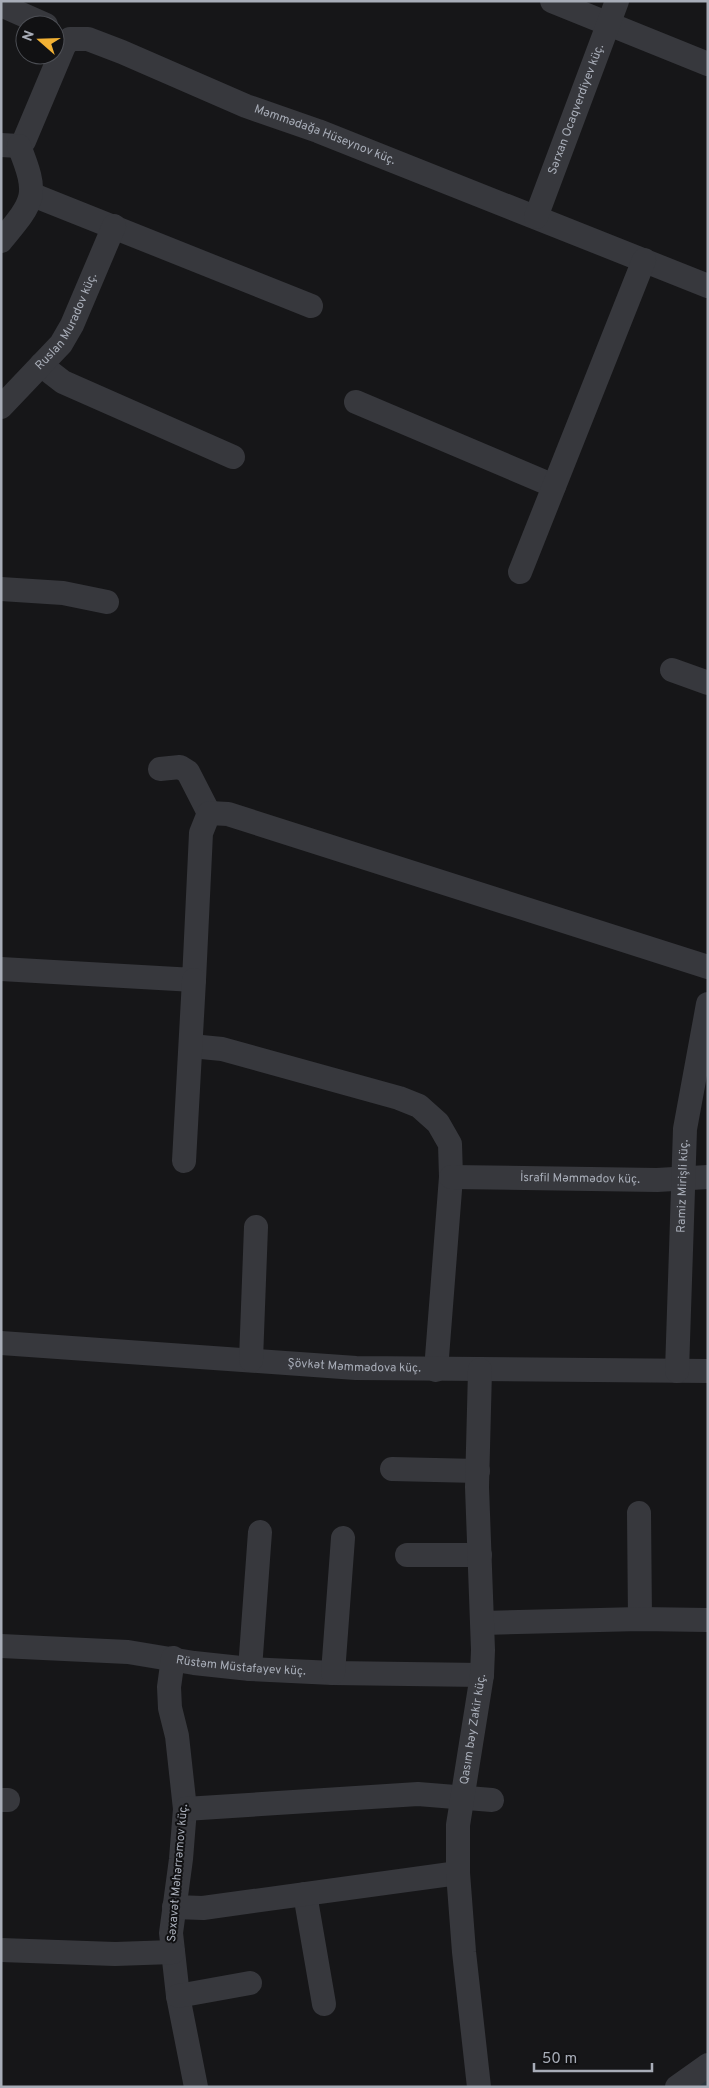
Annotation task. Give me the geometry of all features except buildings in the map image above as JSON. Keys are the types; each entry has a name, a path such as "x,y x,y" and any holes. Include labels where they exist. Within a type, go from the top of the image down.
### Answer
{"street":[{"path":"552,1 708,64"},
{"name":"Sərxan Ocaqverdiyev küç.","path":"536,217 617,1"},
{"path":"1,5 24,15"},
{"name":"Məmmədağa Hüseynov küç.","path":"65,35 100,43 246,106 318,131 708,286"},
{"name":"Məmmədağa Hüseynov küç.","path":"10,146 28,133 55,65"},
{"path":"1,241 21,218 33,195 30,174 10,146"},
{"path":"33,195 311,306"},
{"name":"Ruslan Muradov küç.","path":"1,407 61,344 72,325 114,226"},
{"path":"520,572 644,260"},
{"path":"41,364 63,382 233,457"},
{"path":"356,402 554,486"},
{"path":"1,589 62,593 107,602"},
{"path":"672,670 708,683"},
{"path":"160,769 180,767 188,772 209,813"},
{"path":"209,813 228,814 708,967"},
{"path":"184,1161 192,1046 200,833 209,813"},
{"path":"1,969 194,980"},
{"name":"Ramiz Mirişli küç.","path":"677,1371 685,1129 708,1004"},
{"path":"192,1046 222,1049 399,1098 419,1106 438,1123 450,1144 450,1177 436,1370"},
{"name":"İsrafil Məmmədov küç.","path":"450,1177 682,1179 708,1177"},
{"path":"251,1360 256,1227"},
{"name":"Şövkət Məmmədova küç.","path":"1,1343 356,1368 708,1371"},
{"name":"Qasım bəy Zakir küç.","path":"479,2087 458,1873 458,1825 482,1675 483,1623 478,1471 480,1370"},
{"path":"392,1469 478,1471"},
{"path":"639,1513 640,1619"},
{"path":"250,1668 260,1532"},
{"path":"333,1673 343,1538"},
{"path":"407,1554 480,1555"},
{"path":"483,1623 640,1619 708,1620"},
{"name":"Rüstəm Müstafayev küç.","path":"1,1646 128,1652 194,1663 250,1668 333,1673 482,1675"},
{"name":"Səxavət Məhərrəmov küç.","path":"173,1658 169,1687 170,1708 176,1736 185,1809 171,1933 172,1952 178,1996 196,2087"},
{"path":"185,1809 418,1794 492,1800"},
{"path":"174,1907 203,1908 458,1873"},
{"path":"305,1894 324,2004"},
{"path":"1,1950 116,1954 172,1952"},
{"path":"178,1996 250,1983"},
{"path":"677,2087 708,2065"}]}
